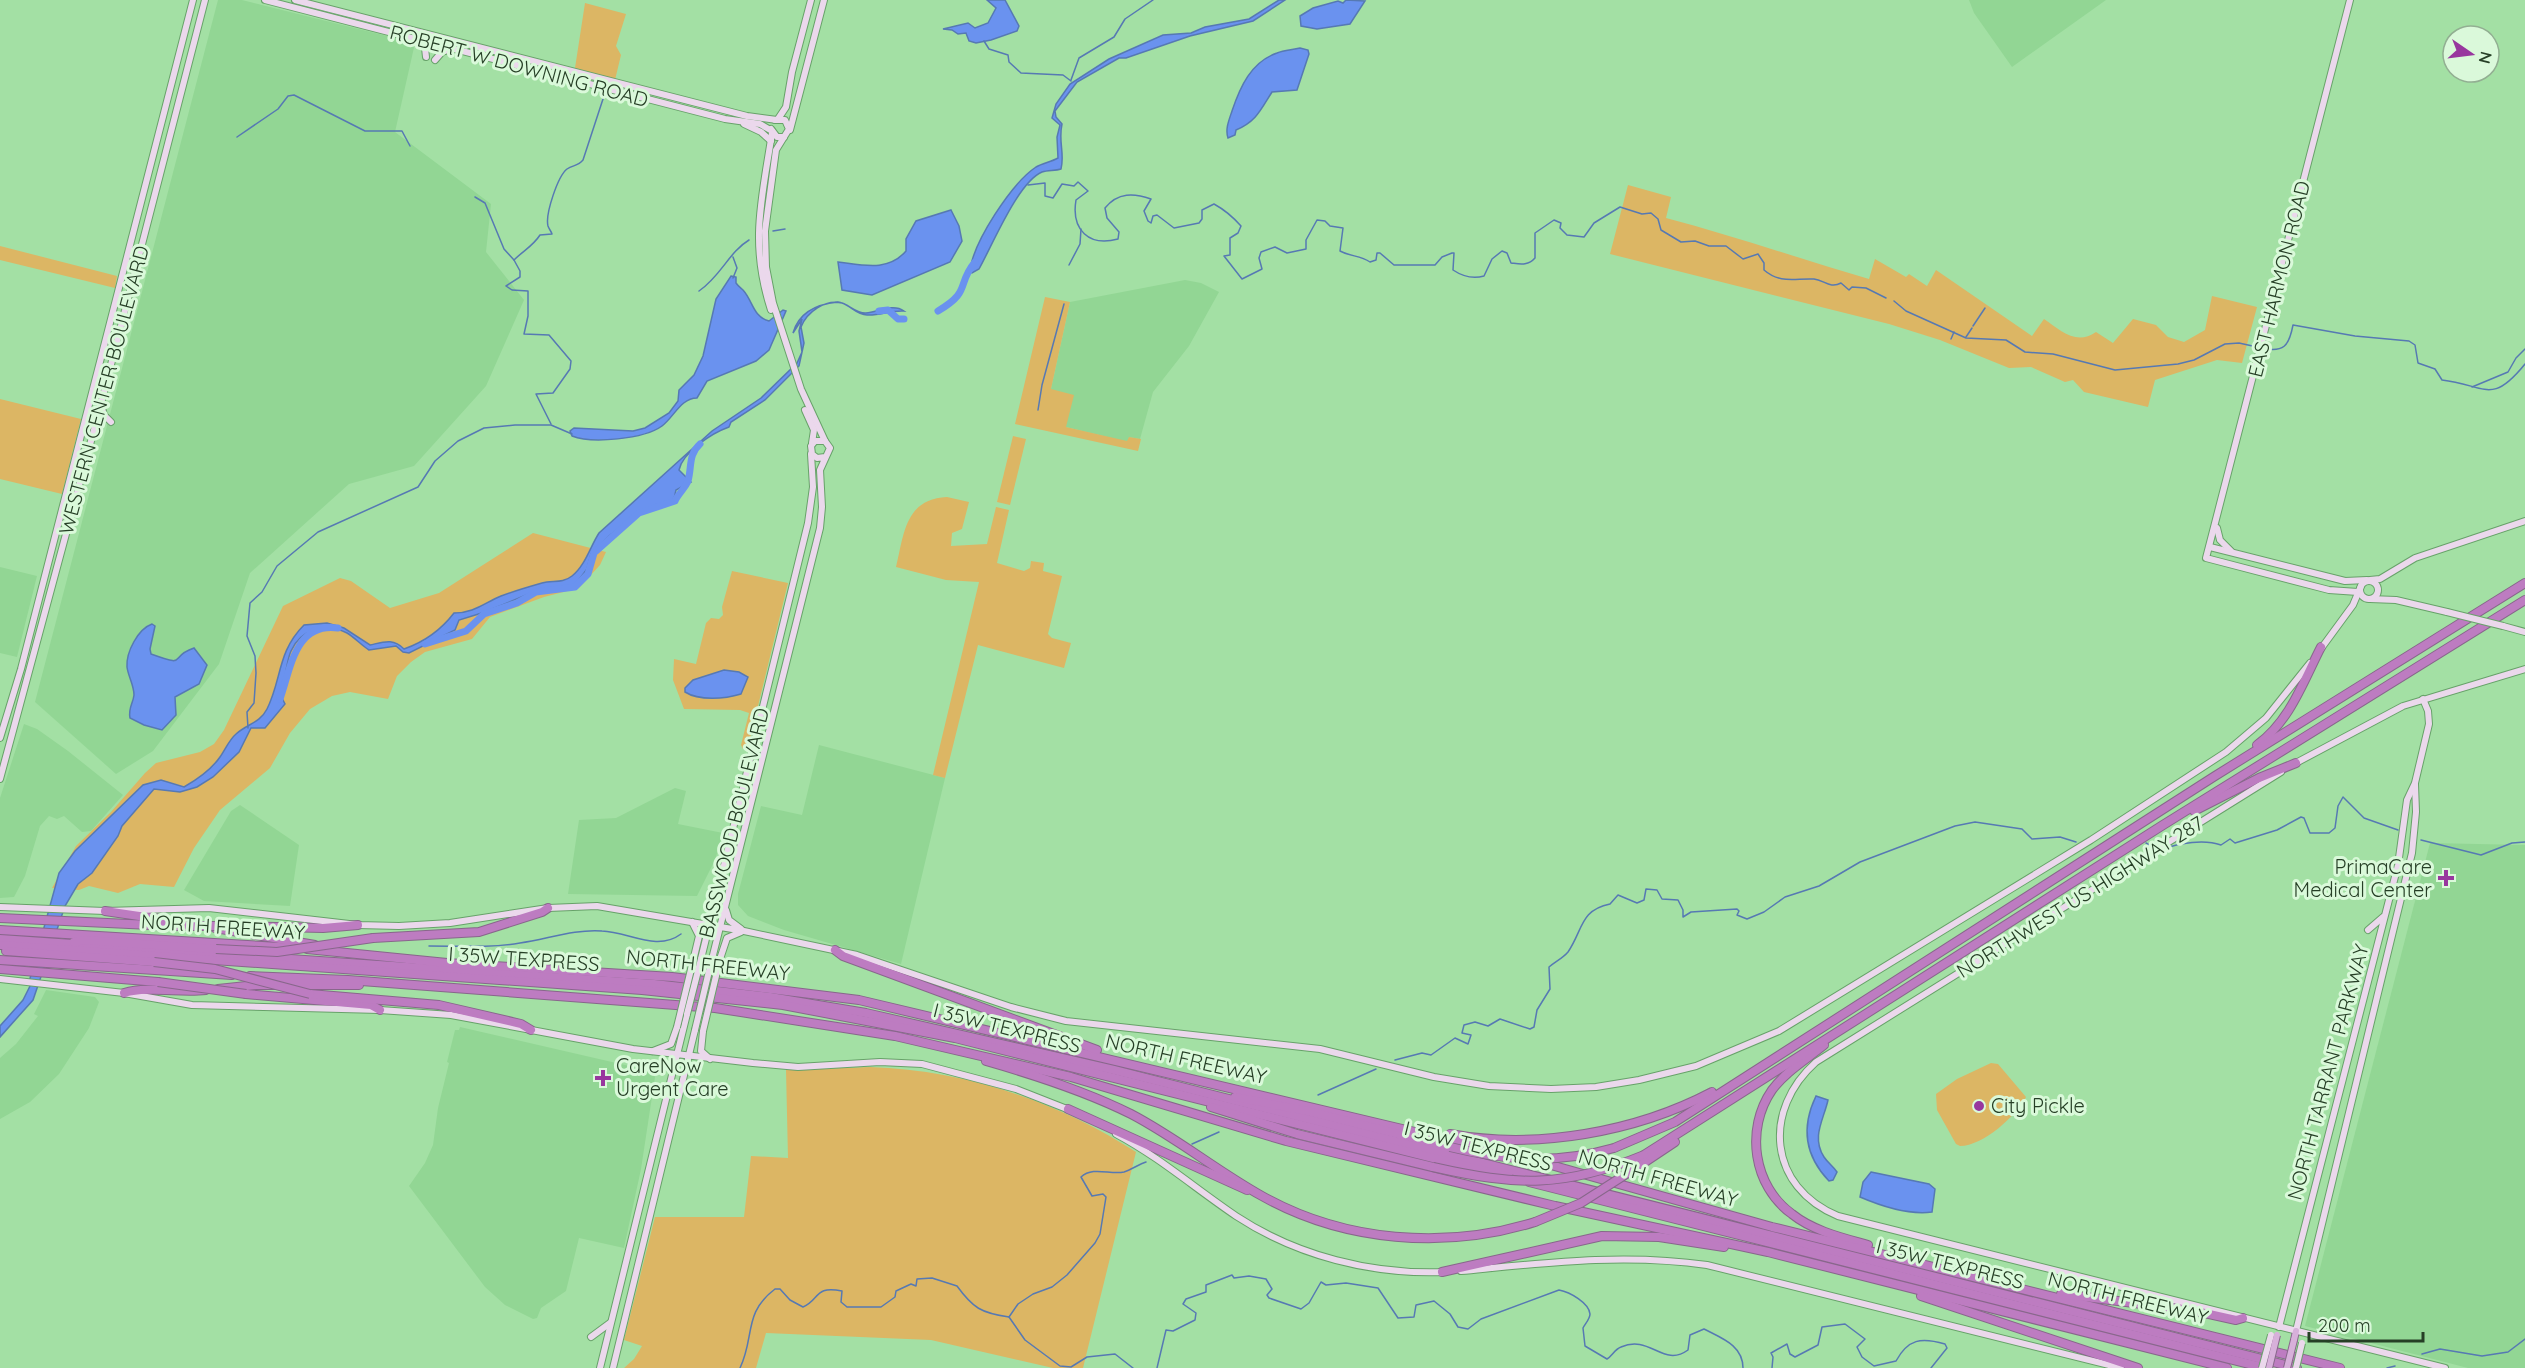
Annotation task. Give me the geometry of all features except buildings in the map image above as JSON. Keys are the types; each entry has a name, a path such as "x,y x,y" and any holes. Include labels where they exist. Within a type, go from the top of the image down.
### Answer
{"highway":[{"path":"1191,1094 1307,1111 1486,1156 1525,1160 1574,1157 1614,1148 1675,1122 1754,1069 2215,776 2525,583"},
{"path":"1068,1109 1322,1223 1353,1231 1441,1238 1464,1236 1535,1222 1581,1203 1768,1075 2163,825 2525,600"},
{"path":"2215,776 2263,741 2278,724 2297,697 2321,648"},
{"path":"2163,825 2259,778 2296,763"},
{"path":"68,950 85,940 278,952 374,938 479,932 542,912 548,908"},
{"path":"105,911 175,920 247,935 421,961"},
{"path":"0,918 171,926 323,928 358,925"},
{"name":"NORTH FREEWAY","path":"0,930 287,947 421,961 661,976 819,994 925,1014 1367,1119 1547,1164 1772,1227 2340,1368"},
{"name":"I 35W TEXPRESS","path":"0,939 25,947"},
{"name":"I 35W TEXPRESS","path":"0,945 642,990 772,1004 955,1038 1191,1094 2296,1368"},
{"path":"0,950 25,947"},
{"path":"68,950 215,969 310,994 448,1006 521,1024 531,1030"},
{"path":"835,950 843,956 878,966 1047,1033 1152,1068"},
{"path":"0,960 246,994 371,1005 380,1010"},
{"path":"0,969 449,987 716,1008 843,1026 954,1048 1134,1095 1286,1141 1555,1206 1768,1252 2227,1368"},
{"path":"124,993 135,990 184,992 256,985 449,987"},
{"path":"1850,1024 1782,1079 1765,1103 1757,1127 1756,1142 1757,1156 1766,1185 1791,1214 1818,1229 1955,1269 1961,1273"},
{"path":"954,1048 964,1054 1085,1094 1130,1114 1261,1196"},
{"path":"1367,1119 1381,1117 1478,1139 1561,1138 1638,1121 1703,1097 1754,1069"},
{"path":"1191,1094 1244,1118 1297,1134 1433,1167 1504,1180 1552,1181 1606,1171 1645,1159"},
{"name":"I 35W TEXPRESS","path":"1191,1094 2265,1368"},
{"path":"1442,1272 1602,1236 1659,1237 1762,1254 1768,1252"},
{"path":"1851,1273 1857,1278 2016,1326 2138,1368"},
{"path":"1995,1283 2005,1281 2052,1293 2192,1310 2236,1320 2243,1318"}],"main road":[{"name":"WESTERN CENTER BOULEVARD","path":"0,738 87,416 193,0"},
{"name":"WESTERN CENTER BOULEVARD","path":"0,779 44,621 205,0"},
{"name":"ROBERT W DOWNING ROAD","path":"265,0 741,123 762,124 772,132"},
{"name":"ROBERT W DOWNING ROAD","path":"295,0 747,116 777,120"},
{"path":"797,383 830,448 825,457 817,458 811,452 814,430 797,383 761,271 758,239 759,215 772,124 786,107 792,72 811,0"},
{"path":"771,304 766,267 765,231 777,148 787,134 824,0"},
{"name":"EAST HARMON ROAD","path":"2332,591 2206,558 2350,0"},
{"path":"414,38 425,48 426,57"},
{"path":"435,60 445,50 455,48"},
{"path":"777,120 788,122 787,134"},
{"path":"741,123 761,132 771,141"},
{"path":"772,132 778,137 787,134"},
{"path":"118,293 128,296"},
{"path":"101,404 104,415 111,422"},
{"path":"87,416 96,423"},
{"path":"812,444 817,440 825,441"},
{"name":"BASSWOOD BOULEVARD","path":"600,1368 676,1055 680,1028 697,958 709,925 810,513 813,483 811,452"},
{"name":"BASSWOOD BOULEVARD","path":"612,1368 689,1057 699,1030 710,967 797,624 821,521 819,471 825,457"},
{"path":"64,500 72,513"},
{"path":"2210,547 2345,581 2368,580 2380,579 2402,564 2421,556 2525,521"},
{"path":"2216,522 2220,540 2234,553"},
{"path":"2368,580 2378,586 2384,594 2396,600"},
{"path":"2321,648 2353,605 2359,589 2368,580"},
{"path":"2370,599 2378,594 2378,586"},
{"path":"2332,591 2359,589"},
{"path":"2359,589 2362,596 2370,599 2396,600 2525,632"},
{"path":"2332,591 2350,594 2353,605"},
{"path":"34,618 44,621"},
{"path":"784,621 797,624"},
{"name":"NORTH FREEWAY","path":"0,907 80,911 165,907 209,908 358,925 399,926 442,924 548,908 597,906 744,931 835,950 879,961 998,1003 1053,1018 1320,1049 1434,1077 1507,1088 1576,1089 1640,1080 1710,1061 1779,1031 2091,840 2226,752 2266,718 2321,648"},
{"name":"NORTHWEST US HIGHWAY 287","path":"1838,1216 1823,1210 1798,1189 1782,1155 1779,1135 1782,1113 1790,1092 1802,1075 1816,1062 2296,763 2385,714 2423,699 2525,669"},
{"name":"NORTH TARRANT PARKWAY","path":"2265,1368 2274,1335 2279,1327 2404,840 2407,800 2415,783 2429,724 2428,711 2423,699"},
{"path":"9,709 19,712"},
{"name":"NORTH TARRANT PARKWAY","path":"2287,1368 2412,854 2416,812 2415,783"},
{"path":"725,907 729,920 744,931"},
{"path":"2368,930 2373,928 2386,914"},
{"path":"692,922 699,936 697,958"},
{"path":"710,1059 701,1051 699,1030 727,938 744,931"},
{"path":"0,979 124,993 168,1002 215,1006 380,1010 451,1015 652,1052 710,1059 798,1067 880,1062 922,1064 1016,1089 1068,1109 1137,1146 1238,1217 1297,1247 1364,1266 1442,1272 1620,1257 1707,1264 2121,1368"},
{"path":"652,1052 671,1044 680,1028"},
{"name":"NORTH FREEWAY","path":"1838,1216 2445,1368"},
{"path":"628,1253 640,1256"},
{"path":"591,1337 611,1323"},
{"path":"2268,1324 2274,1335"},
{"path":"2296,1368 2302,1343 2310,1335"}],"shaded area":[{"path":"218,0 242,0 415,43 395,132 491,204 486,252 524,300 486,386 414,466 349,484 250,573 219,664 153,751 116,774 35,702"},
{"path":"1969,0 2106,0 2012,67 1974,13"},
{"path":"585,3 626,14 616,46 621,55 615,80 575,68"},
{"path":"1628,185 1671,197 1666,218 1869,279 1875,259 1906,277 1909,274 1927,286 1936,270 2032,336 2044,319 2069,335 2082,337 2096,332 2113,343 2133,319 2156,325 2168,337 2184,342 2205,330 2212,296 2257,307 2242,363 2217,360 2155,380 2148,407 2084,392 2073,380 2065,382 2031,367 2009,368 1940,340 1889,324 1610,254"},
{"path":"0,246 117,276 115,288 0,260"},
{"path":"1185,280 1201,283 1219,292 1189,346 1153,392 1140,439 1129,437 1128,442 1066,427 1051,389 1070,302"},
{"path":"1045,297 1070,302 1051,389 1074,395 1066,427 1127,441 1129,437 1141,439 1138,451 1015,424"},
{"path":"0,399 81,419 62,494 0,479"},
{"path":"1013,436 1026,439 1010,505 997,502"},
{"path":"947,497 969,502 962,529 952,533 951,546 987,544 996,507 1009,510 997,563 1024,571 1030,568 1031,561 1044,563 1043,571 1062,576 1048,634 1052,638 1071,643 1064,668 978,645 945,778 933,775 979,582 946,580 896,567 905,531 915,511 922,504 933,499"},
{"path":"533,533 606,552 600,565 579,588 544,597 490,617 472,639 425,652 397,676 388,699 350,692 332,696 310,709 290,733 270,768 220,810 194,848 174,887 140,884 118,893 89,886 79,890 52,888 76,846 156,763 200,752 214,744 224,730 283,606 340,578 351,581 390,608 439,593"},
{"path":"0,567 37,576 17,657 0,653"},
{"path":"732,571 788,583 749,743 743,749 741,745 749,713 740,710 684,709 673,680 674,659 696,664 706,623 711,618 719,619 723,615 722,607"},
{"path":"24,724 37,729 68,751 123,795 91,831 82,832 64,816 57,819 49,816 40,826 25,876 14,897 0,898 0,798"},
{"path":"819,745 945,778 901,964 784,930 748,916 738,905 738,894 761,806 802,815"},
{"path":"675,788 686,791 678,824 723,833 715,860 697,896 568,894 579,820 616,818"},
{"path":"240,805 299,845 290,906 204,901 184,890 231,811"},
{"path":"2430,843 2525,845 2525,1368 2468,1368 2305,1326"},
{"path":"46,990 95,997 99,1002 89,1028 59,1074 30,1102 0,1119 0,1058 16,1044 38,1016 34,1014"},
{"path":"460,1027 651,1071 655,1077 641,1169 624,1248 579,1238 566,1291 541,1308 537,1318 533,1319 505,1305 485,1287 409,1186 425,1163 433,1145 438,1108 449,1063 447,1062 455,1030 459,1030"},
{"name":"City Pickle","path":"1991,1063 1998,1064 2026,1097 2015,1113 1998,1129 1979,1141 1960,1146 1956,1144 1937,1110 1936,1094 1957,1079"},
{"path":"870,1067 940,1074 1009,1092 1042,1103 1074,1118 1136,1152 1083,1368 1053,1368 931,1340 766,1333 756,1368 624,1368 634,1359 642,1346 624,1340 655,1217 744,1217 751,1156 788,1158 786,1070"}],"water":[{"path":"987,0 1005,0 1019,26 1017,31 976,43 969,41 966,33 958,34 952,30 943,29 968,23 975,28 988,23 996,8"},
{"path":"1279,0 1285,0 1253,21 1190,36 1126,58 1119,58 1077,82 1055,111 1056,117 1062,124 1061,169 1042,172 1024,188 1006,216 979,269 970,272 972,260 985,230 1005,200 1026,175 1036,167 1058,158 1057,137 1060,125 1052,118 1056,104 1070,84 1109,59 1163,35 1191,33 1205,27 1249,19"},
{"path":"1346,0 1365,1 1350,24 1317,29 1301,26 1300,16 1313,8 1338,1 1343,3"},
{"path":"1300,48 1308,50 1309,54 1297,90 1272,92 1254,119 1228,138 1228,124 1235,102 1253,69 1268,57 1282,51"},
{"path":"951,210 959,226 962,241 950,262 872,295 842,290 838,262 875,265 891,262 906,251 906,239 916,221"},
{"path":"731,276 736,277 736,283 746,294 756,312 764,319 769,321 783,310 786,311 769,350 756,361 707,381 697,398 686,401 662,426 654,430 631,437 605,440 572,436 570,431 574,428 633,431 645,428 669,413 678,401 679,390 694,375 703,356 716,299"},
{"path":"826,304 812,312 801,327 804,343 799,366 765,400 731,422 729,427 707,438 692,450 679,470 691,482 676,490 674,499 635,516 609,536 591,554 587,569 575,585 536,591 459,620 455,630 409,653 403,652 396,646 369,650 347,633 331,628 314,630 301,638 291,651 288,661 282,698 285,704 265,728 251,728 239,752 213,777 197,787 180,792 154,789 122,826 118,836 92,873 78,884 65,906 33,1000 0,1037 0,1026 23,1000 30,986 29,982 59,873 75,851 143,785 161,780 184,787 213,766 234,736 264,714 272,698 284,656 295,635 304,625 327,623 344,628 370,645 392,642 404,649 432,635 454,613 473,609 501,596 542,583 568,578 577,572 599,533 712,431 761,398 797,363 802,352 799,331 802,319 793,333 796,325 810,310"},
{"path":"845,304 862,313 890,308 904,311 894,311 863,315"},
{"path":"152,624 155,626 151,654 175,661 186,651 194,648 207,665 199,684 175,697 176,715 162,730 130,718 134,695 127,661 138,636"},
{"path":"724,670 739,672 748,677 741,694 712,698 697,697 685,692 685,688 693,680"},
{"path":"1816,1096 1828,1100 1818,1135 1820,1150 1837,1172 1833,1180 1829,1181 1815,1162 1808,1141 1808,1119"},
{"path":"1871,1172 1929,1184 1935,1189 1932,1212 1896,1209 1860,1197 1863,1182"}],"waterway":[{"path":"1071,80 1079,58 1114,37 1125,19 1153,0"},
{"path":"984,41 989,49 1008,55 1009,62 1021,73 1063,75 1071,81"},
{"path":"237,137 278,109 288,96 294,95 365,131 402,131 410,146"},
{"path":"514,260 540,235 552,234 548,220 556,187 563,173 583,160 603,99"},
{"path":"1028,185 1045,183 1045,196 1053,198 1062,184 1074,186 1078,182 1088,191 1076,200 1076,220 1084,234 1098,240 1118,239 1119,232 1107,218 1105,208 1115,199 1126,195 1151,199 1144,211 1148,221 1151,223 1153,216 1157,215 1174,228 1199,223 1202,219 1202,210 1214,204 1241,226 1238,233 1230,238 1230,255 1224,256 1242,279 1262,269 1259,258 1261,252 1275,247 1287,253 1306,249 1306,240 1317,220 1325,221 1330,226 1343,228 1340,251 1344,253 1370,262 1376,260 1377,253 1380,253 1394,265 1435,265 1442,257 1454,253 1453,270 1476,277 1484,276 1492,259 1502,251 1507,253 1511,263 1524,264 1532,261 1535,258 1535,233 1554,220 1561,223 1560,228 1567,235 1584,237 1594,223 1620,207 1642,214 1651,213 1658,219 1661,230 1681,242 1695,241 1709,246 1726,246 1743,259 1758,254 1764,263 1764,270 1776,277 1814,279 1830,285 1841,283 1849,290 1852,287 1866,288 1886,298"},
{"path":"475,197 485,203 504,249 520,271 520,277 506,286 512,290 528,291 528,316 524,334 549,335 571,361 570,369 553,393 536,394 551,424"},
{"path":"773,231 785,229"},
{"path":"1069,265 1080,244 1081,229"},
{"path":"699,291 749,240"},
{"path":"733,257 737,268 733,278"},
{"path":"938,311 960,293 969,270 975,262"},
{"path":"1894,301 1906,311 1966,338 2006,340 2025,352 2053,354 2115,370 2178,364 2194,360 2225,344 2239,343 2257,347"},
{"path":"1038,410 1042,385 1064,304"},
{"path":"1973,326 1985,308"},
{"path":"879,311 888,310 898,319 904,319"},
{"path":"2261,348 2275,349 2284,346 2290,338 2293,325 2355,336 2409,341 2415,345 2418,363 2435,369 2442,380 2487,390 2504,385 2525,364"},
{"path":"1966,337 1972,328"},
{"path":"1951,339 1954,332"},
{"path":"2472,387 2508,372 2516,358 2525,349"},
{"path":"248,728 247,712 254,703 256,673 255,656 247,636 250,603 262,592 277,566 318,532 418,487 435,461 458,441 484,428 551,425 572,434"},
{"path":"425,644 466,631 484,614 517,603 536,592 575,587 588,574 594,553 639,513 675,501 686,486 692,457 700,444"},
{"path":"280,699 292,661 304,640 312,632 324,628 338,628"},
{"path":"2163,849 2192,842 2221,845 2230,839 2235,843 2277,830 2301,817 2304,818 2310,833 2329,833 2335,828 2338,806 2343,797 2364,818 2398,830"},
{"path":"1395,1060 1422,1053 1431,1055 1455,1038 1468,1044 1471,1035 1462,1033 1464,1025 1475,1022 1488,1026 1500,1019 1530,1029 1534,1027 1537,1010 1550,989 1549,967 1568,952 1587,916 1600,907 1610,904 1618,895 1637,903 1644,900 1646,889 1657,890 1662,899 1678,900 1683,910 1683,917 1691,912 1737,909 1739,911 1737,915 1747,919 1764,912 1785,897 1819,886 1860,862 1955,826 1975,822 2022,829 2032,839 2060,837 2076,842"},
{"path":"2421,840 2481,855 2512,843 2525,842"},
{"path":"2146,843 2155,848"},
{"path":"429,946 509,945 592,931 612,932 653,941 672,939 681,934"},
{"path":"1318,1095 1376,1069"},
{"path":"1192,1144 1219,1132"},
{"path":"740,1368 754,1316 758,1307 775,1289 780,1289 790,1300 803,1307 826,1290 842,1291 841,1302 847,1307 881,1307 895,1297 896,1291 911,1284 916,1286 917,1279 932,1278 957,1286 978,1308 991,1314 1009,1317 1018,1304 1033,1294 1052,1287 1067,1275 1100,1234 1106,1197 1103,1194 1092,1196 1081,1177 1096,1171 1124,1172 1146,1162"},
{"path":"1157,1368 1166,1330 1173,1331 1195,1320 1196,1313 1183,1304 1186,1299 1206,1292 1206,1285 1232,1275 1234,1278 1249,1276 1266,1279 1272,1289 1267,1295 1269,1298 1301,1309 1309,1303 1321,1282 1326,1285 1346,1283 1378,1288 1398,1318 1414,1317 1416,1305 1434,1301 1450,1314 1458,1327 1468,1329 1481,1319 1559,1290 1583,1302 1589,1310 1590,1314 1583,1328 1585,1346 1607,1359 1619,1348 1631,1344 1648,1347 1663,1354 1679,1355 1688,1350 1690,1335 1704,1329 1730,1343 1739,1353 1743,1368"},
{"path":"1009,1317 1025,1340 1060,1366 1071,1367 1087,1357 1115,1354 1133,1368"},
{"path":"1772,1368 1771,1353 1787,1344 1790,1354 1795,1357 1818,1345 1822,1327 1845,1324 1865,1339 1857,1347 1862,1357 1874,1366 1896,1361 1905,1348 1916,1342 1929,1341 1945,1344 1947,1348 1931,1368"},
{"path":"2422,1354 2440,1349 2482,1356 2508,1352 2525,1339"},
{"path":"2387,1368 2395,1366"}],"place":[{"name":"PrimaCare Medical Center","path":"2446,878"},
{"name":"CareNow Urgent Care","path":"603,1078"},
{"name":"City Pickle","path":"1979,1106"}]}
